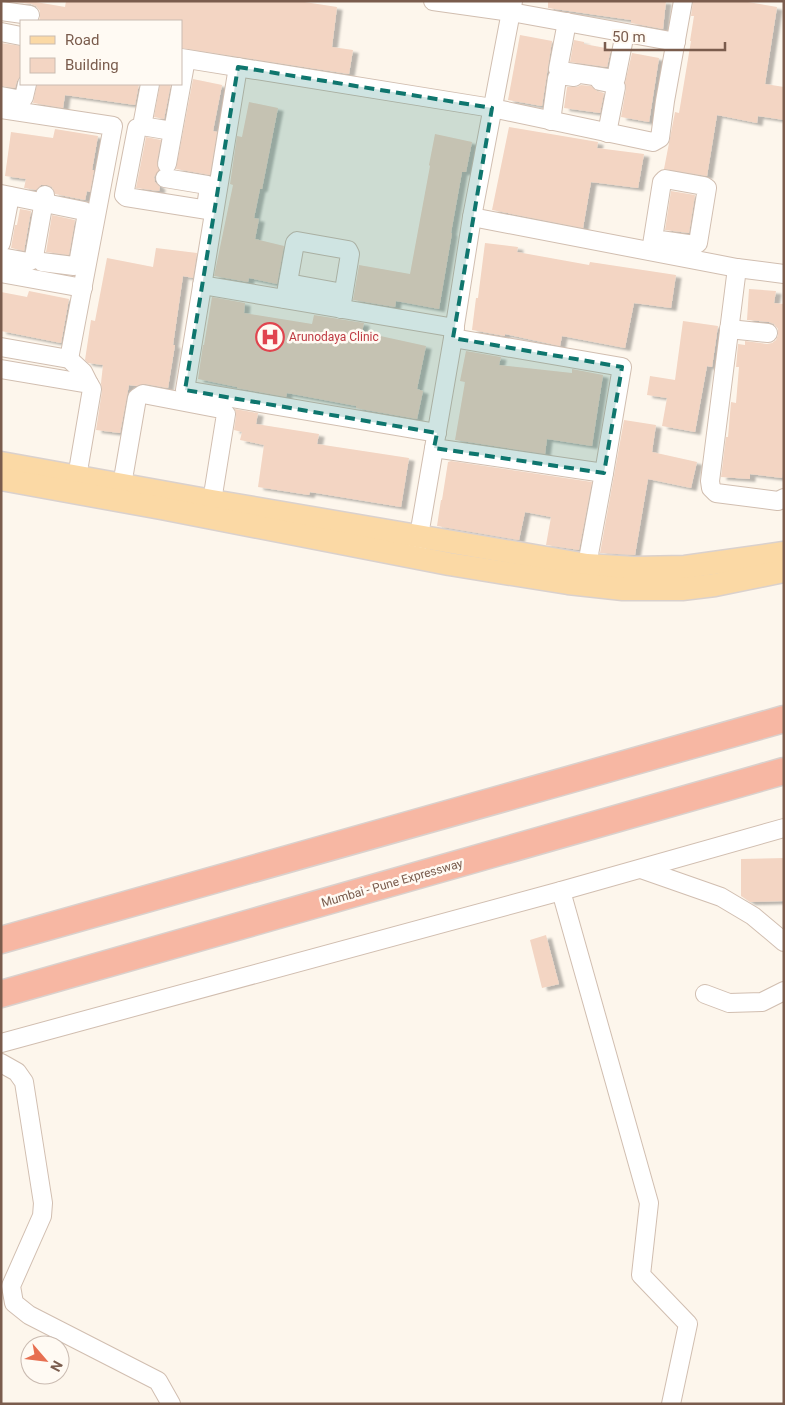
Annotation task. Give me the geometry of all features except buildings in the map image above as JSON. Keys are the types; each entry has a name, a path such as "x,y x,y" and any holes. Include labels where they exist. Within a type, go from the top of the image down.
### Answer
{"highway":[{"path":"1,940 784,719"},
{"name":"Mumbai - Pune Expressway","path":"1,994 784,772"}],"main road":[{"path":"1,463 212,501 568,583 623,589 682,589 715,585 784,571"},
{"path":"1,479 161,508 417,547 587,565 634,568 685,567 784,553"}],"street":[{"path":"433,1 512,7 567,22 676,42"},
{"path":"183,65 238,67 492,108 652,142 660,138 683,1"},
{"path":"417,547 472,217 512,7"},
{"path":"1,11 30,13"},
{"path":"567,22 558,69 561,71 614,80 625,33"},
{"path":"1,32 20,36"},
{"path":"1,39 20,42"},
{"path":"238,67 210,210 202,285 185,390 604,473"},
{"path":"551,121 557,78 560,75 614,84 616,87 607,133"},
{"path":"5,103 22,100 27,85"},
{"path":"142,126 150,85"},
{"path":"180,85 166,171 207,185 209,188 210,210"},
{"path":"5,103 114,126 98,204 78,264 74,266 42,262"},
{"path":"172,132 142,126 137,128 124,195 126,197 210,210"},
{"path":"1,243 4,193 98,204"},
{"path":"45,199 87,213 83,288 69,359"},
{"path":"1,257 28,262 32,260 45,199"},
{"path":"472,217 652,245 737,268 780,274 774,282 757,279"},
{"path":"286,291 295,243 297,241 339,248 348,250 350,254 342,301"},
{"path":"57,284 60,264"},
{"path":"737,268 710,481 711,488 716,493 778,501 784,498"},
{"path":"1,273 83,288"},
{"path":"202,285 286,291 342,301 454,333 622,367 587,565"},
{"path":"729,329 768,333"},
{"path":"1,348 69,359 83,372 92,389 77,477"},
{"path":"1,369 89,384"},
{"path":"122,485 137,398 143,394 221,409 226,414 212,501"},
{"path":"1,1043 642,869 784,828"},
{"path":"642,869 721,897 753,916 784,942"},
{"path":"561,891 649,1204 641,1276 688,1324 671,1404"},
{"path":"705,994 729,1003 762,1002 784,991"},
{"path":"1,1063 17,1072 24,1082 43,1203 42,1216 11,1286 14,1303 30,1314 158,1381 171,1404"}],"highlighted area":[{"path":"238,67 492,108 453,338 622,367 604,473 434,448 437,433 185,390"}],"place":[{"name":"Arunodaya Clinic","path":"270,337"}]}
